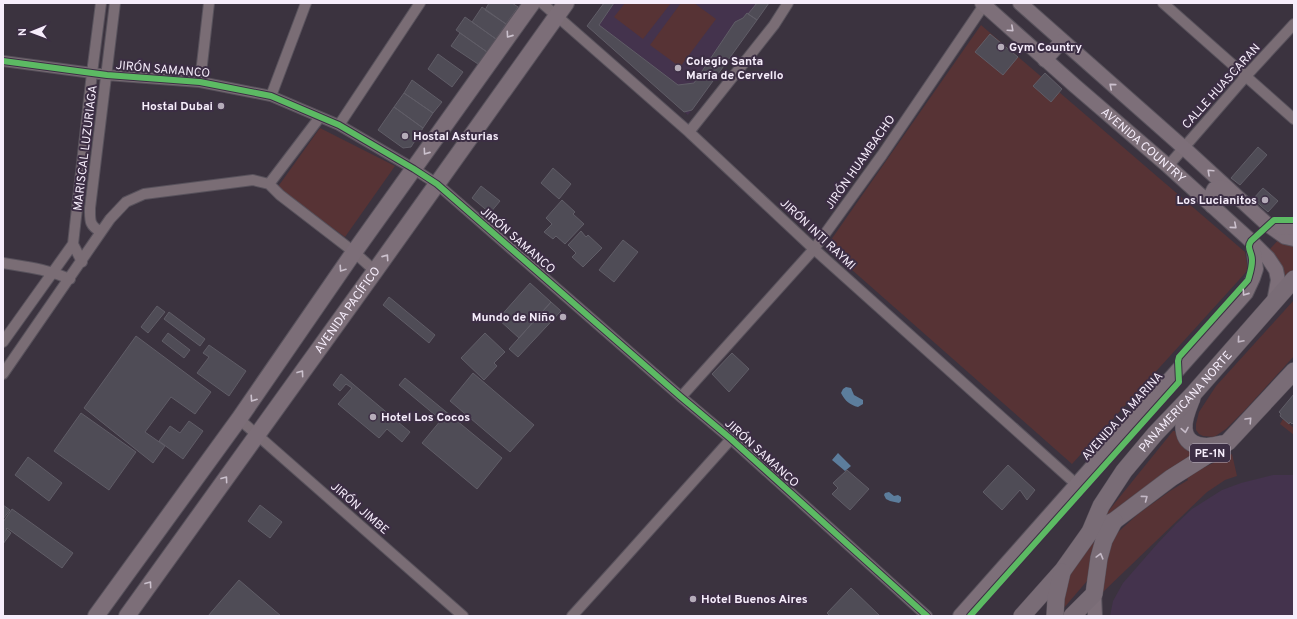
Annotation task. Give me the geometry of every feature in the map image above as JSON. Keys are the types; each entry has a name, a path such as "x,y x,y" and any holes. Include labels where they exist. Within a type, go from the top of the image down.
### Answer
{"highway":[{"name":"PANAMERICANA NORTE","path":"1022,616 1063,570 1090,532 1101,506 1124,470 1294,279"},
{"name":"PANAMERICANA NORTE","path":"1090,532 1114,521 1171,478 1228,442 1294,371"},
{"path":"1194,393 1185,417 1184,429 1186,436 1196,445 1214,446 1228,442"},
{"path":"1072,616 1094,594 1099,558 1104,540 1114,521"},
{"path":"1055,616 1056,598 1063,570"}],"main road":[{"path":"96,616 239,419 354,252 532,3"},
{"name":"AVENIDA COUNTRY","path":"1020,3 1270,226 1285,237 1294,240"},
{"name":"AVENIDA COUNTRY","path":"983,4 1045,60 1168,166 1268,258 1276,270 1278,280 1274,302"},
{"name":"AVENIDA PACÍFICO","path":"127,616 562,9"},
{"path":"1045,60 1062,41"},
{"path":"1212,206 1210,197 1214,189 1220,187 1229,190"},
{"path":"1270,226 1286,228 1294,227"},
{"name":"AVENIDA LA MARINA","path":"960,616 1246,293 1256,269 1253,243"},
{"path":"1094,594 1095,616"}],"street":[{"name":"MARISCAL LUZURIAGA","path":"82,262 74,244 101,3"},
{"name":"MARISCAL LUZURIAGA","path":"101,232 93,227 90,219 90,208 115,3"},
{"path":"200,82 209,3"},
{"path":"271,96 306,3"},
{"path":"339,125 420,3"},
{"name":"JIRÓN INTI RAYMI","path":"542,3 562,9 689,132 814,249 1076,484"},
{"path":"689,132 774,25 788,3"},
{"path":"1163,3 1294,119"},
{"name":"JIRÓN HUAMBACHO","path":"681,397 814,249 882,155 983,4"},
{"name":"CALLE HUASCARAN","path":"1168,166 1246,76 1294,24"},
{"name":"JIRÓN SAMANCO","path":"3,61 107,75 200,82 271,96 339,125 414,169 437,184 731,439 928,616"},
{"path":"269,184 320,117"},
{"path":"3,374 82,262 110,219 126,202 144,194 253,180 269,184 280,195 354,252 375,271"},
{"path":"3,342 74,244"},
{"path":"3,263 32,267 53,272 70,279"},
{"name":"JIRÓN JIMBE","path":"239,419 463,616"},
{"path":"572,616 731,439"}],"shaded area":[{"name":"Colegio Santa María de Cervello","path":"604,3 769,3 688,115 587,26"},
{"path":"625,3 671,3 643,39 614,17"},
{"path":"681,3 694,3 716,19 680,67 650,45"},
{"path":"981,25 1245,252 1248,270 1072,464 826,247"},
{"path":"320,128 395,166 345,237 277,188"},
{"path":"1280,238 1294,246 1294,274 1286,280 1282,266 1270,249"},
{"path":"1294,300 1294,356 1226,429 1214,437 1199,434 1196,430 1196,424 1199,412 1216,386"},
{"path":"1283,419 1294,428 1294,435 1280,424"},
{"path":"1173,431 1175,431 1180,443 1195,455 1102,519"},
{"path":"1232,454 1237,476 1225,480 1207,492 1103,592 1103,570 1115,535 1138,514 1188,480 1186,476"},
{"path":"1273,475 1294,475 1294,616 1110,616 1113,601 1123,583 1158,543 1192,509 1222,490 1241,483"},
{"path":"1096,540 1087,581 1062,609 1070,567"}],"water":[{"path":"846,387 851,388 854,395 863,400 863,404 858,407 850,404 846,400 841,393"},
{"path":"838,453 851,466 845,471 832,460"},
{"path":"889,492 894,496 898,495 901,497 901,501 899,503 886,499 884,495 885,493"}],"building":[{"path":"489,3 512,3 518,7 506,24 485,10"},
{"path":"604,3 614,3 599,25 678,85 694,83 735,22 743,18 747,13 757,20 692,110 684,112 587,26"},
{"path":"757,3 769,3 757,20 748,14"},
{"path":"482,7 506,24 496,39 472,22"},
{"path":"465,17 496,39 487,52 456,30"},
{"path":"460,33 487,52 478,64 451,46"},
{"path":"990,34 1018,57 1003,75 975,52"},
{"path":"438,54 463,72 452,87 428,69"},
{"path":"1045,73 1062,89 1051,102 1033,86"},
{"path":"412,80 442,102 433,113 404,93"},
{"path":"404,93 433,113 423,128 394,107"},
{"path":"394,107 423,128 411,147 403,148 378,130"},
{"path":"1258,147 1267,155 1240,185 1231,178"},
{"path":"553,168 571,184 559,199 541,183"},
{"path":"481,186 500,201 490,213 472,198"},
{"name":"Los Lucianitos","path":"1263,188 1278,201 1268,212 1253,199"},
{"path":"562,200 575,212 573,214 584,224 565,244 556,236 553,239 544,232 552,224 546,218"},
{"path":"581,231 586,237 588,235 602,248 583,267 572,257 576,253 568,245"},
{"path":"623,240 638,252 614,282 599,270"},
{"path":"530,283 551,302 519,338 498,319"},
{"path":"389,297 435,335 429,343 383,305"},
{"path":"551,302 561,311 518,357 509,349"},
{"path":"157,306 165,312 148,333 141,327"},
{"path":"169,312 205,339 200,346 164,319"},
{"path":"168,333 190,350 184,358 162,341"},
{"path":"485,333 505,352 494,363 497,366 484,380 461,358"},
{"path":"136,336 211,392 195,414 171,397 145,432 165,446 153,463 84,408"},
{"path":"209,345 246,371 229,396 197,373 209,357 203,353"},
{"path":"732,353 749,369 729,392 712,374"},
{"path":"473,373 534,425 510,452 450,401"},
{"name":"Hotel Los Cocos","path":"341,374 410,432 402,442 387,429 379,438 338,404 352,388 346,384 340,391 333,385"},
{"path":"405,378 502,458 477,489 422,443 441,420 399,385"},
{"path":"1294,394 1294,422 1292,424 1290,422 1289,424 1280,416 1281,414 1279,412"},
{"path":"81,413 136,452 109,490 54,451"},
{"path":"189,421 203,431 183,459 159,441 170,426 180,433"},
{"path":"28,457 62,483 49,501 15,475"},
{"path":"1008,465 1035,490 1027,500 1020,490 1002,510 983,492"},
{"path":"847,470 869,489 850,510 832,494 838,488 833,483"},
{"path":"3,505 10,510 3,519"},
{"path":"260,505 282,522 270,538 248,521"},
{"path":"12,509 73,553 62,568 7,528 6,529 11,533 3,544 3,522"},
{"path":"239,580 281,616 208,616"},
{"path":"851,588 880,616 830,616 827,613"}],"cycle path":[{"path":"3,61 107,75 200,82 271,96 339,125 414,169 437,184 731,439 927,616"},
{"path":"970,616 1179,382 1179,357 1248,280 1252,263 1249,248 1251,241 1274,220 1294,220"}],"place":[{"name":"Gym Country","path":"1001,47"},
{"name":"Colegio Santa María de Cervello","path":"678,68"},
{"name":"Hostal Dubai","path":"221,106"},
{"name":"Hostal Asturias","path":"405,136"},
{"name":"Los Lucianitos","path":"1265,200"},
{"name":"Mundo de Niño","path":"563,317"},
{"name":"Hotel Los Cocos","path":"373,417"},
{"name":"Hotel Buenos Aires","path":"693,599"}]}
